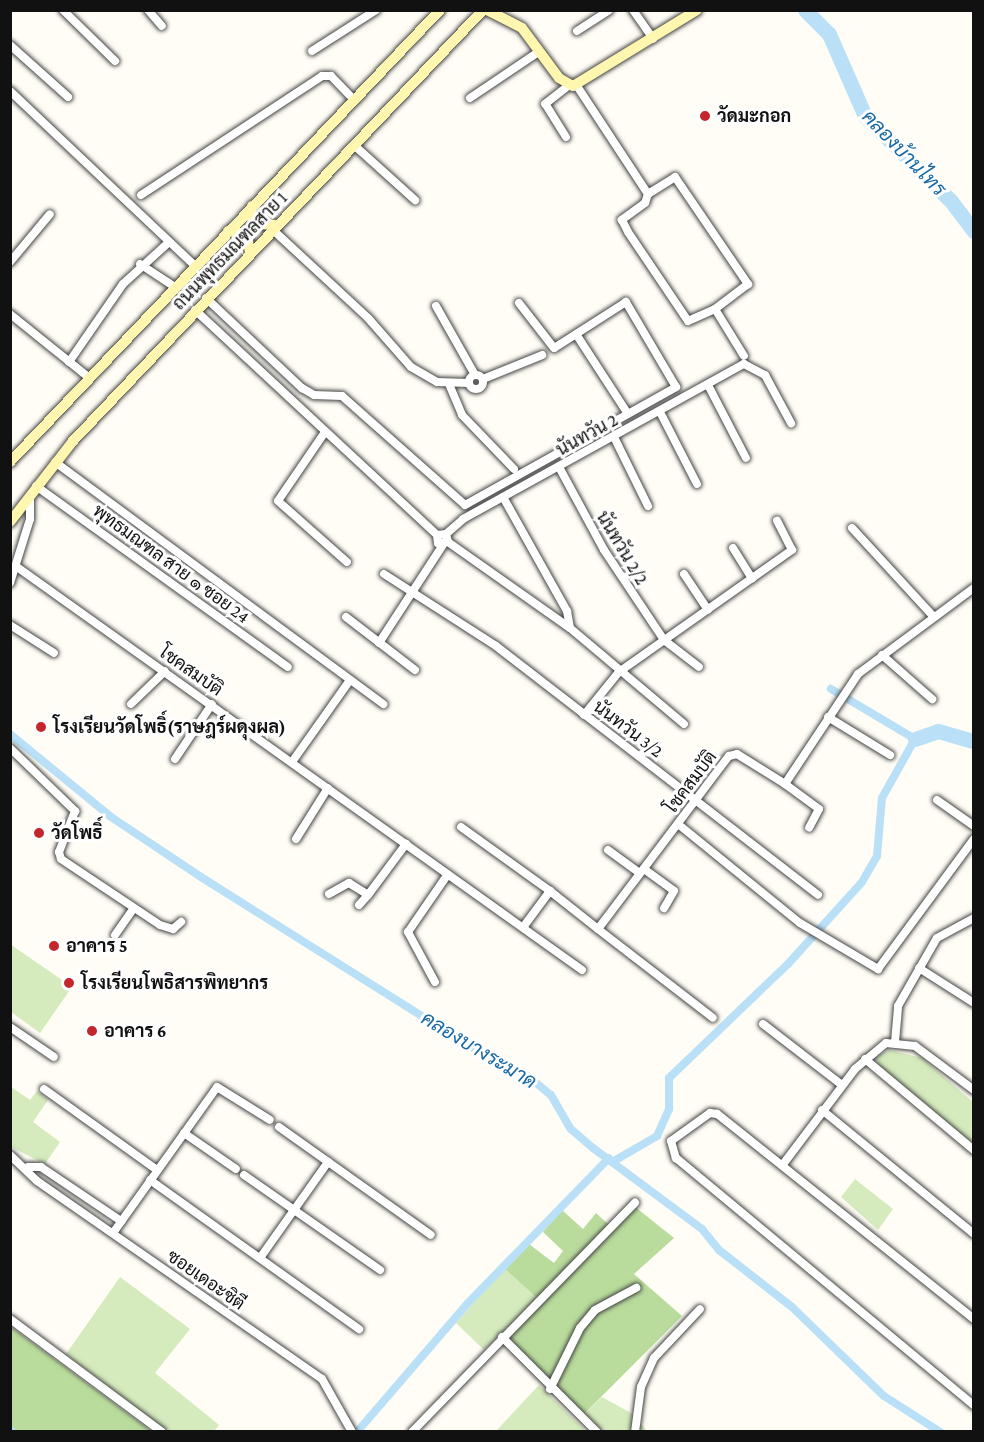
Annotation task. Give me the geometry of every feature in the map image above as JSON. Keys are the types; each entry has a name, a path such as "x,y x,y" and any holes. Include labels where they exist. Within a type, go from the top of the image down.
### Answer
{"main road":[{"name":"ถนนพุทธมณฑลสาย 1","path":"10,462 87,376 441,10"},
{"name":"ถนนพุทธมณฑลสาย 1","path":"10,522 55,462 195,310 485,10"},
{"path":"485,10 522,28 540,51 573,85 653,39 697,10"},
{"path":"253,204 250,216 257,224 275,227"},
{"path":"228,231 247,234 250,253"}],"street":[{"path":"63,10 115,61"},
{"path":"148,10 162,26"},
{"path":"312,51 376,10"},
{"path":"577,30 609,10"},
{"path":"633,10 653,39"},
{"path":"10,45 68,97"},
{"path":"470,98 540,51"},
{"path":"141,195 322,76 331,76 354,100"},
{"path":"566,137 545,104 573,85 648,194"},
{"path":"10,91 195,266"},
{"path":"355,146 415,200"},
{"path":"675,177 748,284 715,309 689,322 622,220 648,194 675,177"},
{"path":"10,262 50,214"},
{"path":"275,227 368,318 411,367 449,384 469,383 478,390 483,379 542,355"},
{"path":"69,362 140,264 168,242"},
{"path":"140,264 175,287"},
{"path":"207,298 309,394 342,396 460,505 628,414 676,384 630,306 619,303 576,334 550,347 519,303"},
{"path":"436,306 475,375 483,379"},
{"path":"715,309 744,360 765,375 791,423"},
{"path":"195,310 444,539 570,628 619,672 684,724"},
{"path":"10,314 87,376"},
{"path":"576,334 628,414"},
{"name":"นันทวัน 2","path":"444,539 503,497 708,385 744,360"},
{"path":"469,383 475,375"},
{"path":"449,384 462,415 514,469"},
{"path":"708,385 746,458"},
{"path":"660,412 697,484"},
{"path":"325,432 278,501 347,562"},
{"path":"614,437 648,506"},
{"path":"55,462 383,704"},
{"name":"นันทวัน 2/2","path":"559,467 604,550 664,640 699,667"},
{"path":"10,583 17,567 30,519 33,490"},
{"name":"พุทธมณฑล สาย ๑ ซอย 24","path":"33,490 288,668"},
{"path":"503,497 567,611 570,628"},
{"path":"584,715 619,672 794,548 777,521"},
{"path":"852,528 933,616"},
{"path":"379,643 414,593 444,539"},
{"path":"733,548 753,578"},
{"name":"โชคสมบัติ","path":"17,567 213,704 582,970"},
{"name":"นันทวัน 3/2","path":"384,574 474,631 818,895"},
{"path":"684,574 708,609"},
{"path":"809,828 819,809 785,784 828,717 858,674 933,616 974,588"},
{"path":"346,617 416,670"},
{"path":"10,625 54,654"},
{"path":"882,655 932,699"},
{"path":"131,704 165,671"},
{"path":"292,762 350,680"},
{"path":"175,759 213,704"},
{"path":"828,717 890,755"},
{"path":"10,748 75,811 59,852 61,860 133,909 169,929 181,922"},
{"name":"โชคสมบัติ","path":"598,929 734,753 785,784"},
{"path":"296,839 328,788"},
{"path":"937,800 974,826"},
{"path":"678,824 801,923 878,969 974,839"},
{"path":"461,827 550,891 713,1018"},
{"path":"359,905 406,844"},
{"path":"608,850 674,891 664,908"},
{"path":"435,982 408,932 448,874"},
{"path":"329,894 349,883 368,895"},
{"path":"524,926 550,891"},
{"path":"115,935 133,909"},
{"path":"895,1042 898,1006 937,938 974,918"},
{"path":"919,968 974,1003"},
{"path":"763,1024 842,1085"},
{"path":"10,1027 54,1057"},
{"path":"784,1162 822,1110 865,1059 895,1042 931,1054 974,1090"},
{"path":"865,1059 974,1150"},
{"path":"112,1233 219,1086 270,1120"},
{"path":"44,1089 158,1170"},
{"path":"822,1110 974,1234"},
{"path":"972,1402 676,1158 670,1145 713,1113 784,1162 974,1319"},
{"path":"279,1127 431,1235"},
{"path":"184,1133 236,1169"},
{"name":"ซอยเดอะซิตี","path":"10,1155 28,1167 37,1181 322,1379 352,1431"},
{"path":"260,1258 328,1162"},
{"name":"ซอยเดอะซิตี","path":"28,1167 41,1167 121,1221"},
{"path":"244,1174 380,1270"},
{"path":"150,1180 359,1329"},
{"path":"412,1431 635,1203"},
{"path":"550,1389 580,1328 595,1310 636,1288"},
{"path":"635,1431 641,1387 654,1358 700,1309"},
{"path":"10,1319 162,1431"},
{"path":"502,1337 550,1389 597,1431"}],"green space":[{"path":"10,944 72,987 40,1033 11,1012"},
{"path":"890,1050 922,1058 973,1102 973,1146 879,1067 876,1057"},
{"path":"11,1087 30,1100 37,1091 48,1100 33,1122 60,1142 45,1164 11,1147"},
{"path":"855,1179 893,1209 878,1230 841,1197"},
{"path":"629,1202 674,1238 634,1274 682,1316 583,1415 502,1333 537,1298 504,1268 529,1244 554,1263 563,1251 543,1232 562,1210 583,1229 596,1213 609,1225"},
{"path":"504,1268 537,1298 484,1350 456,1323"},
{"path":"120,1277 190,1329 155,1373 219,1425 214,1431 167,1431 66,1354"},
{"path":"11,1327 151,1431 11,1431"},
{"path":"539,1385 586,1431 496,1431"},
{"path":"602,1397 631,1413 646,1430 599,1431 583,1415"}],"waterway":[{"name":"คลองบ้านไทร","path":"805,10 829,34 865,116 951,201 974,231"},
{"name":"คลองบางระมาด","path":"614,1161 657,1136 669,1109 669,1078 788,964 862,882 877,856 882,798 915,739 831,689"},
{"name":"คลองบางระมาด","path":"915,739 938,731 974,741"},
{"name":"คลองบางระมาด","path":"10,734 111,817 201,877 469,1046 528,1076 551,1095 571,1129 702,1229 719,1250 792,1307 884,1396 940,1432"},
{"path":"357,1432 468,1303 609,1158"}],"place":[{"name":"วัดมะกอก","path":"705,116"},
{"name":"โรงเรียนวัดโพธิ์(ราษฎร์ผดุงผล)","path":"41,727"},
{"name":"วัดโพธิ์","path":"39,833"},
{"name":"อาคาร 5","path":"54,946"},
{"name":"โรงเรียนโพธิสารพิทยากร","path":"69,983"},
{"name":"อาคาร 6","path":"92,1031"}]}
